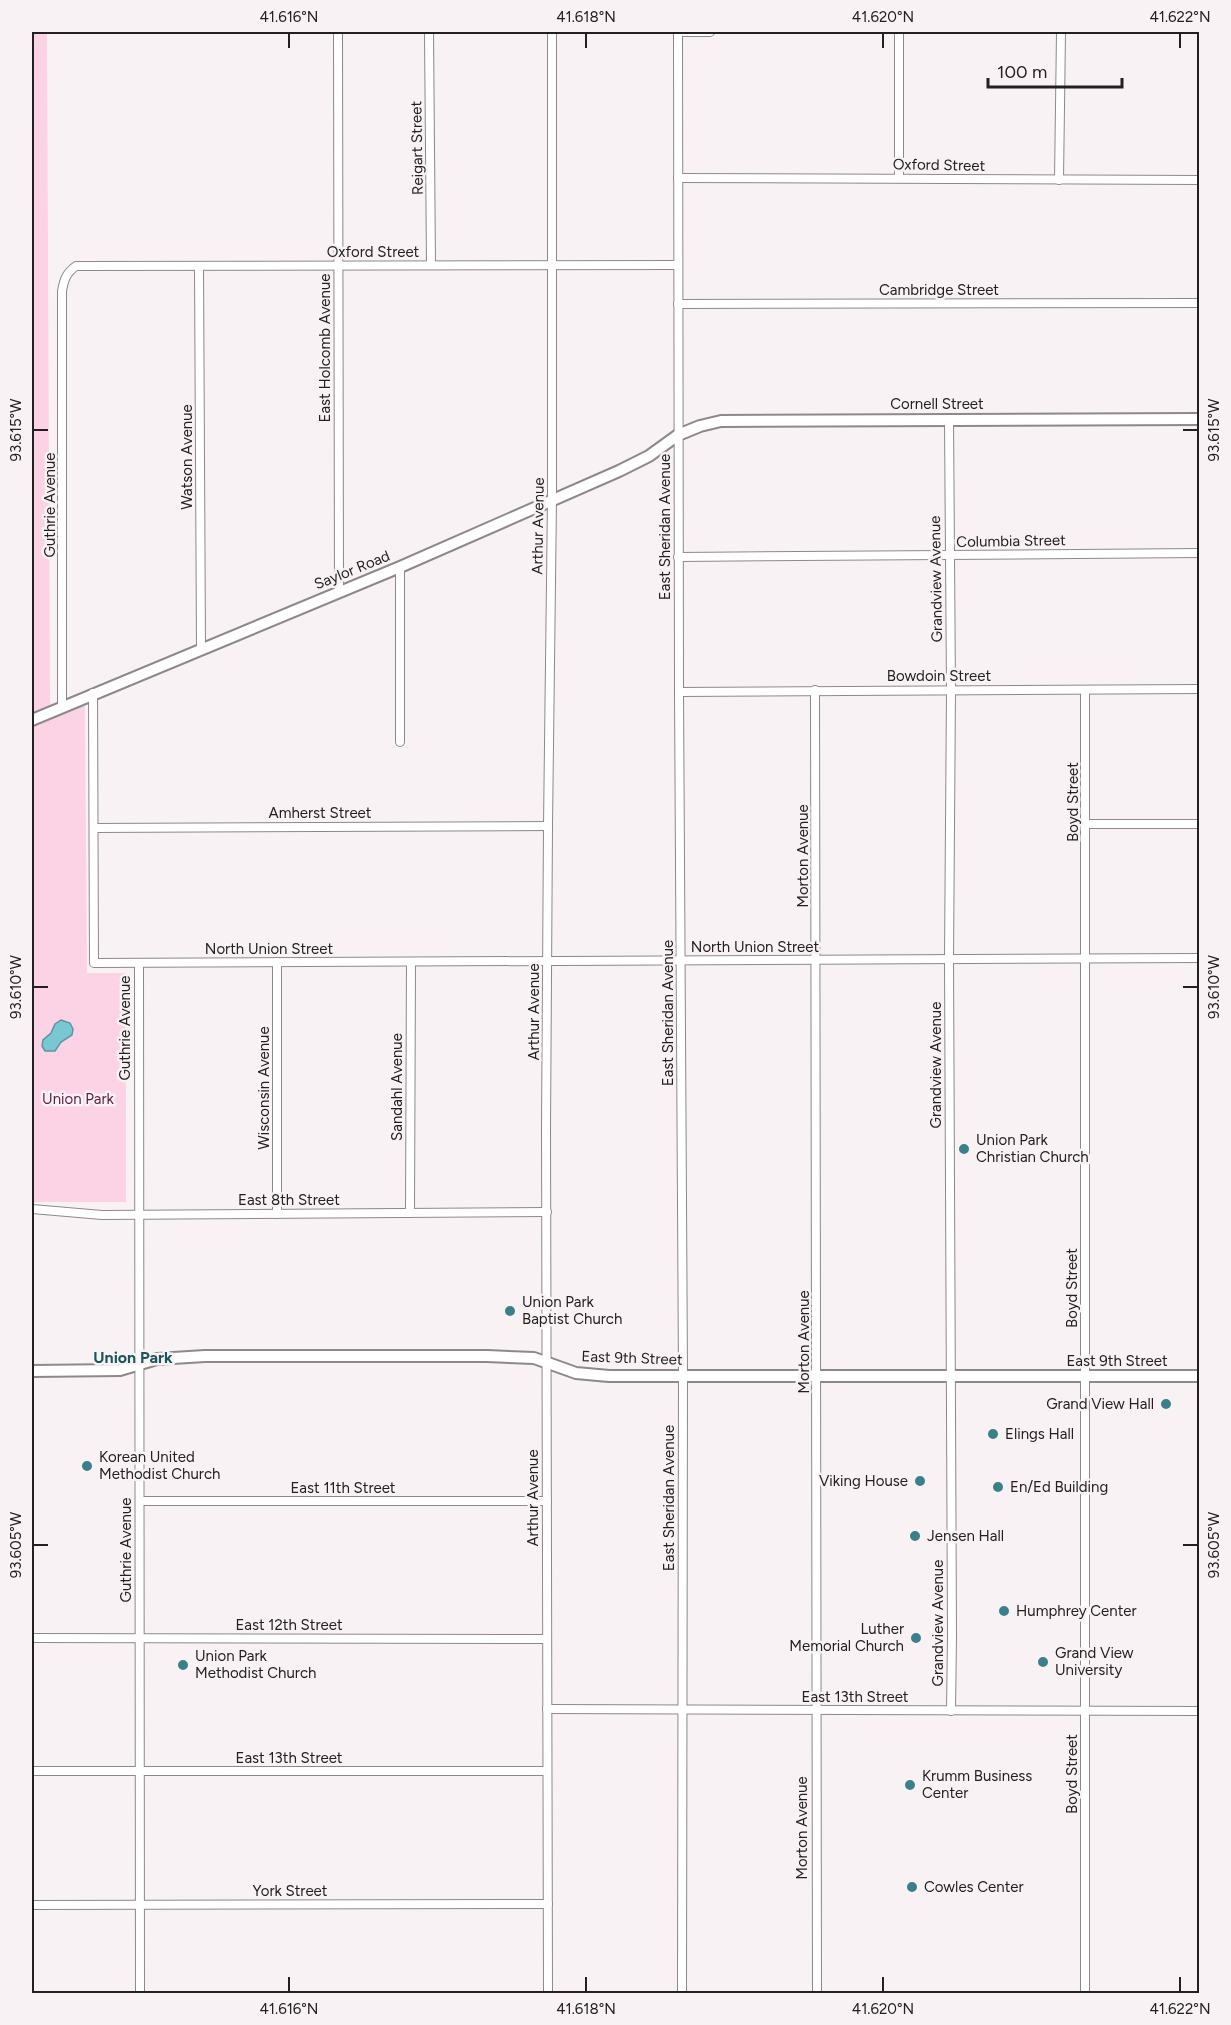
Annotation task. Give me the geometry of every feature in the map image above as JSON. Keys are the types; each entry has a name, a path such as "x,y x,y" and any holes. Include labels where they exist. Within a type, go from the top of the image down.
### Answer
{"street":[{"name":"East Holcomb Avenue","path":"338,32 339,592"},
{"name":"Reigart Street","path":"429,32 431,265"},
{"name":"Arthur Avenue","path":"548,1994 547,1212 552,500 552,32"},
{"name":"East Sheridan Avenue","path":"678,32 678,557 683,1375 682,1994"},
{"path":"684,32 710,32"},
{"path":"899,32 899,178"},
{"path":"1059,180 1061,32"},
{"name":"Oxford Street","path":"678,178 1200,180"},
{"name":"Oxford Street","path":"70,270 76,266 678,265"},
{"name":"Watson Avenue","path":"199,266 201,649"},
{"name":"Guthrie Avenue","path":"62,706 62,291 64,279 70,270"},
{"name":"Cambridge Street","path":"678,304 1200,303"},
{"name":"Grandview Avenue","path":"949,419 951,690 948,959 951,1711"},
{"name":"Cornell Street","path":"678,435 721,421 1200,419"},
{"name":"Saylor Road","path":"32,720 400,567 619,471 649,456 678,435"},
{"name":"Columbia Street","path":"678,557 1200,553"},
{"path":"400,567 400,742"},
{"name":"Bowdoin Street","path":"679,692 1200,689"},
{"name":"Morton Avenue","path":"815,690 817,1994"},
{"name":"Boyd Street","path":"1085,690 1085,1994"},
{"path":"93,693 94,828"},
{"path":"1086,824 1200,824"},
{"name":"Amherst Street","path":"94,828 548,826"},
{"name":"North Union Street","path":"94,828 94,963 1200,958"},
{"name":"Wisconsin Avenue","path":"277,962 277,1214"},
{"name":"Sandahl Avenue","path":"410,1213 411,962"},
{"name":"Guthrie Avenue","path":"139,963 140,1994"},
{"name":"East 8th Street","path":"32,1209 102,1215 547,1212"},
{"name":"East 9th Street","path":"32,1371 110,1370 128,1368 156,1359 204,1356 496,1356 526,1357 548,1362 576,1373 592,1375 1200,1376"},
{"name":"East 11th Street","path":"140,1501 547,1501"},
{"name":"East 12th Street","path":"32,1638 547,1639"},
{"name":"East 13th Street","path":"547,1709 1200,1711"},
{"name":"East 13th Street","path":"32,1771 547,1772"},
{"name":"York Street","path":"32,1905 548,1904"}],"green space":[{"name":"Union Park","path":"32,32 47,32 50,702 54,710 82,704 85,707 87,973 126,973 126,1202 32,1202"}],"water":[{"path":"61,1020 70,1023 73,1029 72,1035 61,1042 55,1051 45,1051 42,1046 43,1040"}],"place":[{"name":"Union Park Christian Church","path":"964,1149"},
{"name":"Union Park Baptist Church","path":"510,1311"},
{"name":"Grand View Hall","path":"1166,1404"},
{"name":"Elings Hall","path":"993,1434"},
{"name":"Korean United Methodist Church","path":"87,1466"},
{"name":"Viking House","path":"920,1481"},
{"name":"En/Ed Building","path":"998,1487"},
{"name":"Jensen Hall","path":"915,1536"},
{"name":"Humphrey Center","path":"1004,1611"},
{"name":"Luther Memorial Church","path":"916,1638"},
{"name":"Grand View University","path":"1043,1662"},
{"name":"Union Park Methodist Church","path":"183,1665"},
{"name":"Krumm Business Center","path":"910,1785"},
{"name":"Cowles Center","path":"912,1887"}],"district":[{"name":"Union Park","path":"133,1357"}]}
